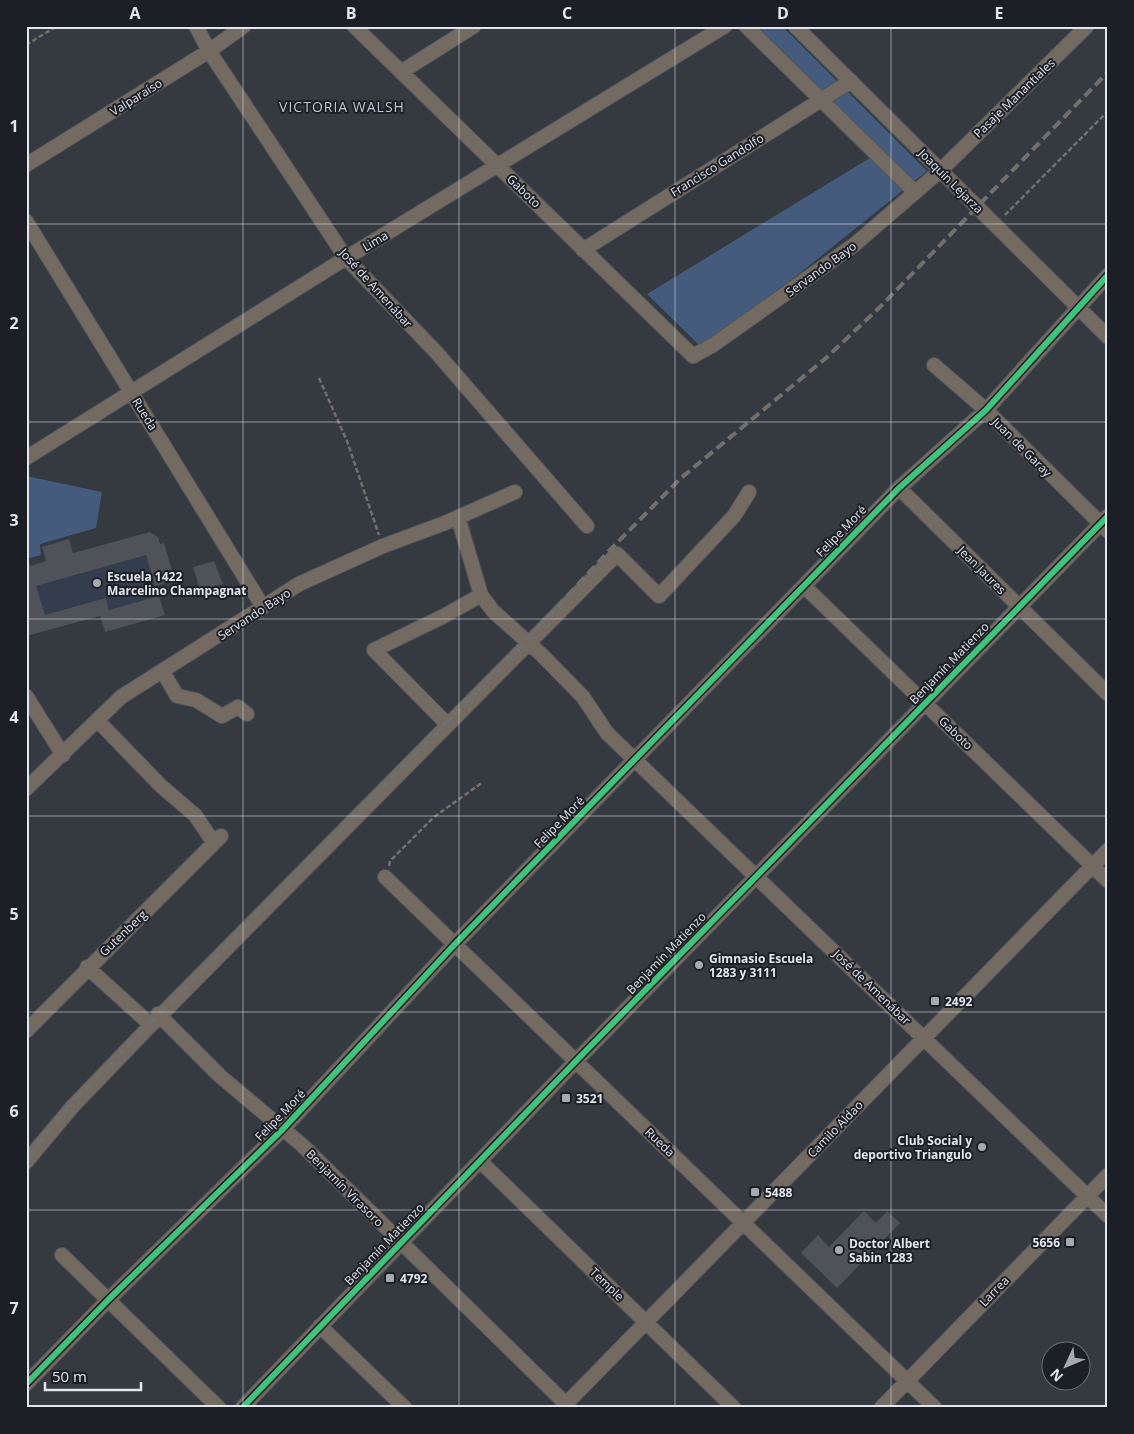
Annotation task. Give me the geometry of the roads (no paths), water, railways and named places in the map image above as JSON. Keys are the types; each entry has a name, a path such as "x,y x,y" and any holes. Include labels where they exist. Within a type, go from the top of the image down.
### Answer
{"street":[{"name":"José de Amenábar","path":"196,26 209,51 346,258 436,352 587,526"},
{"name":"Valparaíso","path":"26,165 209,51 244,26"},
{"name":"Gaboto","path":"354,26 693,356"},
{"path":"401,72 474,26"},
{"name":"Lima","path":"26,458 346,258 725,26"},
{"path":"746,26 915,192"},
{"name":"Joaquín Lejarza","path":"795,26 1108,337"},
{"name":"Pasaje Manantiales","path":"940,170 1086,27"},
{"name":"Francisco Gandolfo","path":"583,250 851,81"},
{"name":"Servando Bayo","path":"693,356 713,345 854,245 940,170"},
{"name":"Rueda","path":"26,221 263,607"},
{"name":"Felipe Moré","path":"26,1384 108,1300 283,1129 455,944 899,488 986,410 1108,276"},
{"name":"Juan de Garay","path":"934,365 986,410 1105,524"},
{"name":"Jean Jaures","path":"899,488 1108,694"},
{"name":"Servando Bayo","path":"26,789 121,697 299,584 383,546 458,517 515,492"},
{"path":"26,1162 72,1106 156,1018 617,554 659,596 734,516 749,492"},
{"path":"448,725 374,650 444,616 481,595 458,517"},
{"name":"Benjamín Matienzo","path":"242,1408 756,876 1019,607 1105,524"},
{"name":"Gaboto","path":"804,586 1108,880"},
{"name":"José de Amenábar","path":"481,595 493,611 583,697 607,733 1108,1216"},
{"path":"163,672 177,696 196,700 222,716 238,707 247,714"},
{"path":"26,696 63,755"},
{"name":"Gutenberg","path":"26,1031 217,839 196,815 161,786 97,720"},
{"name":"Camilo Aldao","path":"566,1406 743,1222 1108,850"},
{"name":"Rueda","path":"385,877 935,1408"},
{"name":"Benjamín Virasoro","path":"88,967 156,1018 220,1076 283,1129 566,1406"},
{"name":"Temple","path":"480,1161 734,1408"},
{"name":"Larrea","path":"881,1408 1108,1175"},
{"path":"62,1255 219,1408"},
{"path":"320,1326 405,1408"}],"railway":[{"path":"26,1157 71,1104 525,642 607,553 681,478 826,358 880,307 1108,72"}],"place":[{"name":"Escuela 1422 Marcelino Champagnat","path":"97,583"},
{"name":"Gimnasio Escuela 1283 y 3111","path":"699,965"},
{"name":"2492","path":"935,1001"},
{"name":"3521","path":"566,1098"},
{"name":"Club Social y deportivo Triangulo","path":"982,1147"},
{"name":"5488","path":"755,1192"},
{"name":"5656","path":"1070,1242"},
{"name":"Doctor Albert Sabin 1283","path":"839,1250"},
{"name":"4792","path":"390,1278"}],"district":[{"name":"VICTORIA WALSH","path":"342,106"}]}
